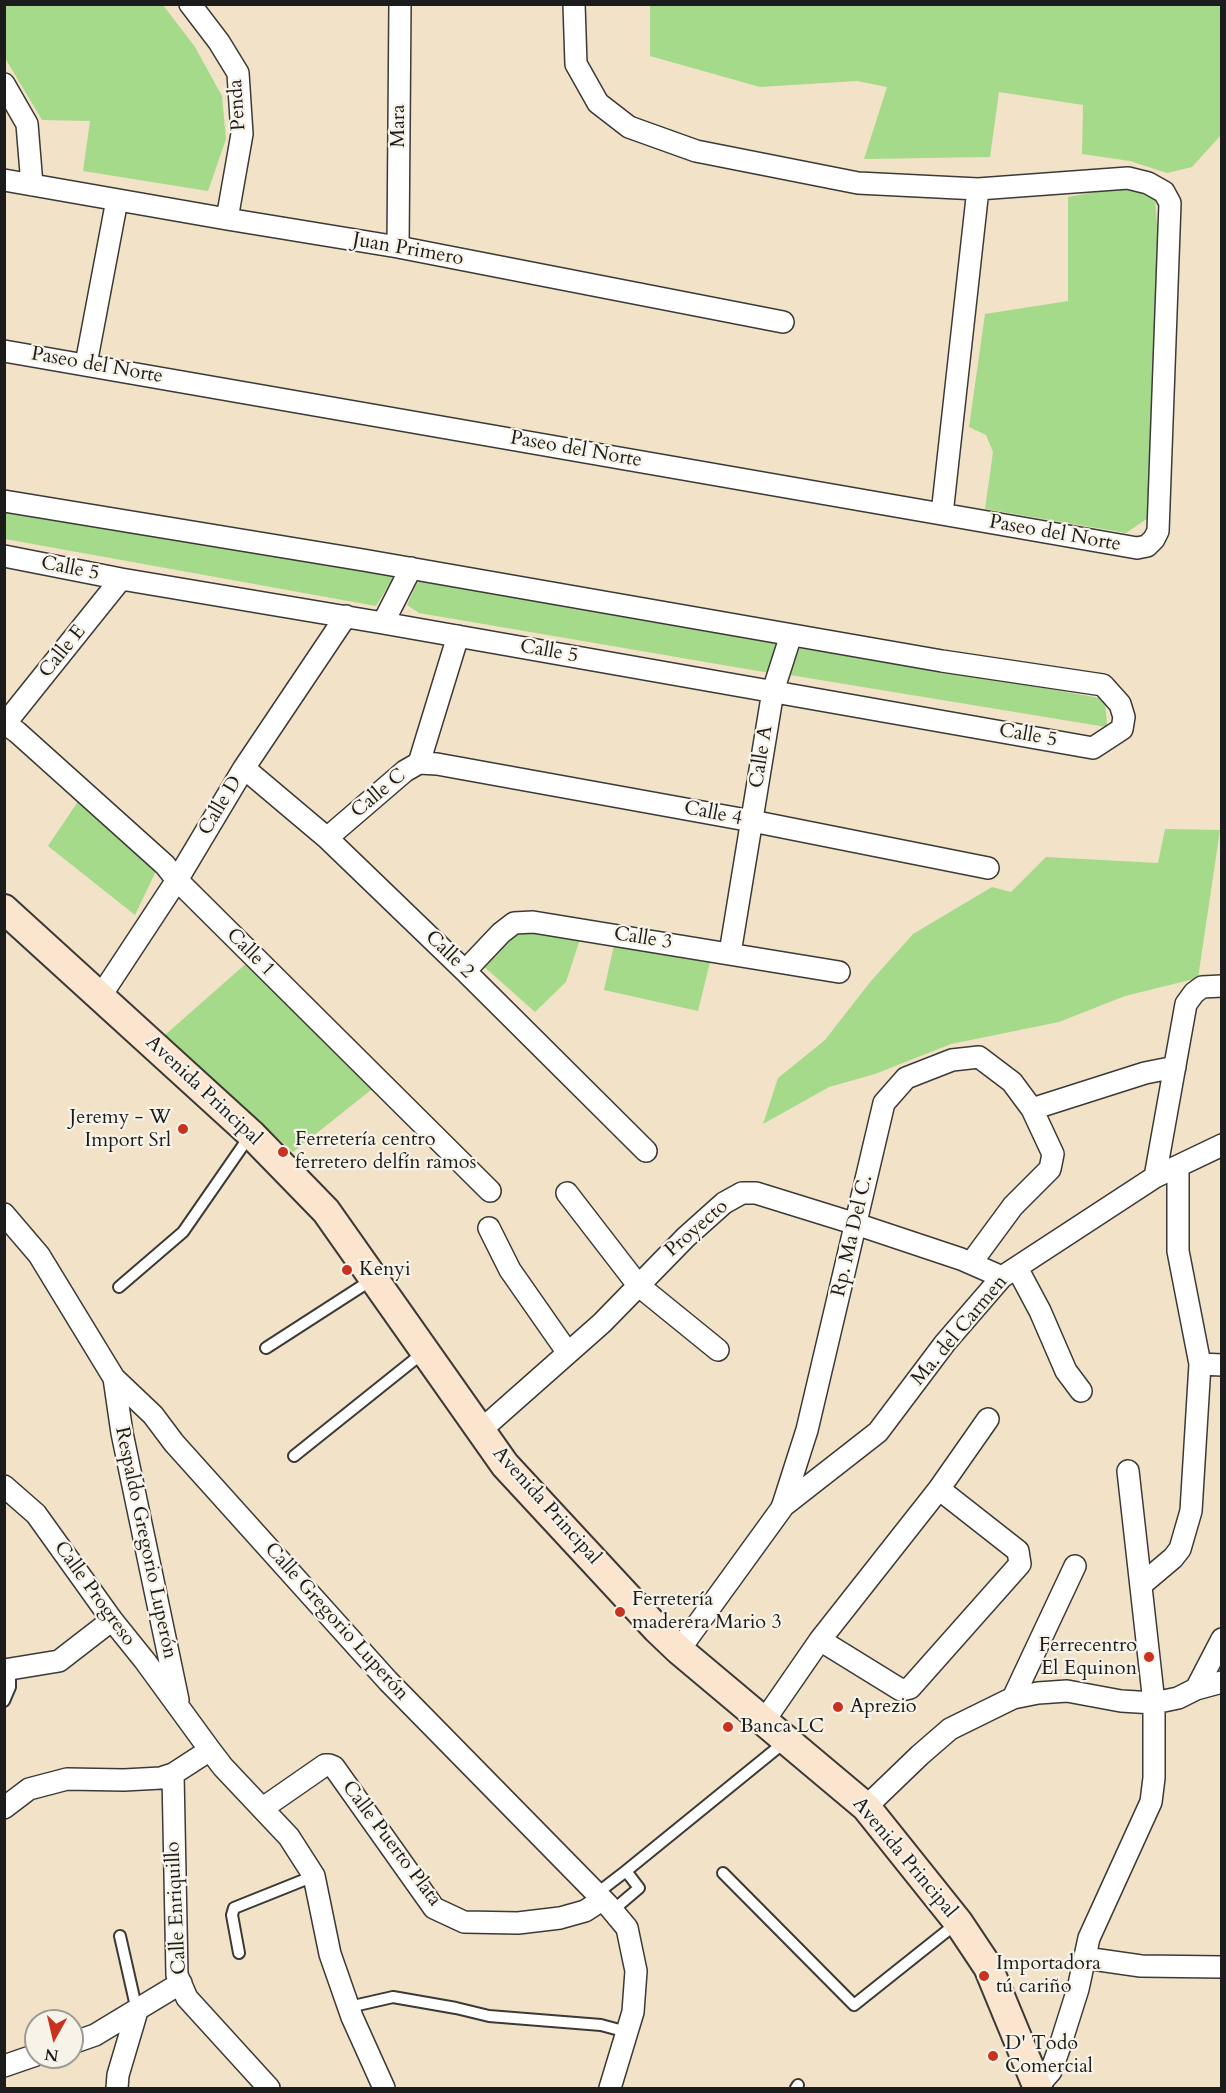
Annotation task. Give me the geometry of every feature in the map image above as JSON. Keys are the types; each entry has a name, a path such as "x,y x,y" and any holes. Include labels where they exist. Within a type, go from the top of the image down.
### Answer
{"street":[{"name":"Penda","path":"190,4 219,42 238,73 242,134 227,219"},
{"name":"Mara","path":"398,247 400,4"},
{"path":"574,4 576,63 598,103 629,127 696,151 858,183 978,189 942,514"},
{"path":"4,84 27,124 32,185"},
{"name":"Paseo del Norte","path":"4,351 1137,548 1147,546 1154,540 1158,531 1170,203 1164,192 1148,183 1128,178 978,189"},
{"name":"Juan Primero","path":"4,180 398,247 783,322"},
{"path":"86,364 117,200"},
{"path":"4,501 411,568 791,635"},
{"name":"Calle 5","path":"4,556 121,579 346,616 1093,748 1122,729 1124,717 1120,704 1103,684 942,661 791,635"},
{"path":"383,623 411,568"},
{"name":"Calle E","path":"5,724 121,579"},
{"name":"Calle D","path":"100,997 177,880 244,768 346,616"},
{"name":"Calle A","path":"730,953 773,691 791,635"},
{"path":"428,763 458,636"},
{"name":"Calle 1","path":"5,724 17,732 165,865 177,880 490,1191"},
{"name":"Calle 4","path":"428,763 752,821 988,868"},
{"name":"Calle C","path":"327,838 405,771 428,763"},
{"name":"Calle 2","path":"244,768 327,838 646,1151"},
{"name":"Avenida Principal","path":"4,909 251,1134 326,1211 505,1465 657,1629 866,1807 958,1922 988,1967 1031,2083"},
{"name":"Calle 3","path":"465,971 501,933 514,923 533,922 839,972"},
{"path":"1155,1177 1186,1004 1202,987 1221,986"},
{"name":"Rp. Ma Del C.","path":"782,1508 807,1430 884,1103 906,1078 952,1060 979,1058 1012,1082 1032,1109"},
{"path":"971,1263 1013,1206 1050,1168 1053,1154 1032,1109 1145,1073 1175,1067"},
{"name":"Ma. del Carmen","path":"782,1508 878,1432 945,1343 1010,1272 1155,1177 1221,1145"},
{"path":"1141,1585 1173,1558 1185,1538 1191,1511 1211,1365 1178,1251 1178,1167"},
{"name":"Proyecto","path":"481,1430 602,1323 638,1284 708,1216 724,1203 742,1193 756,1192 971,1263 1010,1272"},
{"path":"567,1193 638,1284 718,1350"},
{"name":"Calle Gregorio Luperón","path":"4,1214 39,1255 114,1378 153,1415 174,1443 388,1681 604,1902 627,1929 636,1971 633,2012 610,2088"},
{"path":"489,1228 510,1270 568,1353"},
{"path":"1010,1272 1040,1311 1066,1371 1081,1391"},
{"name":"Respaldo Gregorio Luperón","path":"114,1378 122,1433 179,1707"},
{"path":"764,1721 820,1640 939,1489 988,1419"},
{"path":"1031,2083 1051,2071 1078,1989 1089,1938 1151,1802 1154,1778 1154,1703 1128,1471"},
{"name":"Calle Progreso","path":"4,1486 36,1514 112,1620 223,1767 289,1837 314,1876"},
{"path":"820,1640 901,1690 910,1688 1020,1564 1018,1551 939,1489"},
{"path":"679,1650 782,1508"},
{"path":"1013,1698 1075,1566"},
{"path":"7,1669 59,1661 112,1620"},
{"path":"1196,1689 1221,1639"},
{"path":"866,1807 950,1729 1013,1698 1066,1691 1121,1701 1154,1703 1178,1698 1196,1689 1221,1682"},
{"path":"4,1808 29,1789 67,1779 161,1778 173,1774 210,1750"},
{"name":"Calle Puerto Plata","path":"263,1808 325,1765 330,1765 334,1767 434,1908 464,1922 518,1923 560,1918 585,1911 604,1902"},
{"name":"Calle Enriquillo","path":"173,1774 177,1975 187,1998 269,2088"},
{"path":"314,1876 330,1954 349,2007 384,2088"},
{"path":"1085,1958 1141,1966 1221,1967"},
{"path":"84,2039 137,2011 181,1983"},
{"path":"117,2088 118,2075 137,2011"},
{"path":"4,2066 24,2059"}],"lane":[{"path":"119,1287 183,1232 251,1134"},
{"path":"266,1348 374,1279"},
{"path":"294,1456 424,1352"},
{"path":"4,1701 10,1687 7,1669"},
{"path":"604,1902 626,1871 786,1740"},
{"path":"604,1902 639,1888 626,1871"},
{"path":"723,1873 854,2005 958,1922"},
{"path":"239,1953 232,1915 234,1908 314,1876"},
{"path":"120,1936 137,2011"},
{"path":"349,2007 393,1997 489,2016 601,2025 627,2032"}],"green space":[{"path":"4,5 163,5 195,47 222,96 226,139 208,191 83,171 90,121 42,120 5,58"},
{"path":"650,5 1221,5 1221,135 1192,167 1167,173 1130,161 1082,154 1083,105 999,92 990,157 864,159 887,87 857,81 760,87 650,56"},
{"path":"1126,186 1155,200 1163,296 1148,518 1126,533 985,509 993,452 986,435 969,427 985,314 1068,301 1068,197"},
{"path":"4,504 396,573 376,606 5,539"},
{"path":"426,578 781,633 770,673 419,613 407,605 417,583"},
{"path":"801,644 1105,699 1108,738 1106,727 790,675"},
{"path":"79,800 157,869 135,915 48,846"},
{"path":"1165,829 1220,830 1198,978 1125,996 1059,1022 951,1044 875,1074 829,1087 763,1124 778,1078 825,1040 871,981 913,934 992,887 1011,892 1046,857 1158,863"},
{"path":"515,924 582,933 566,982 535,1012 480,963"},
{"path":"616,936 712,954 698,1011 604,990"},
{"path":"249,961 376,1086 293,1152 165,1035"}],"place":[{"name":"Jeremy - W Import Srl","path":"183,1129"},
{"name":"Ferretería centro ferretero delfín ramos","path":"283,1152"},
{"name":"Kenyi","path":"347,1270"},
{"name":"Ferretería maderera Mario 3","path":"620,1612"},
{"name":"Ferrecentro El Equinon","path":"1149,1657"},
{"name":"Aprezio","path":"838,1707"},
{"name":"Banca LC","path":"728,1727"},
{"name":"Importadora tú cariño","path":"984,1976"},
{"name":"D' Todo Comercial","path":"993,2056"}]}
